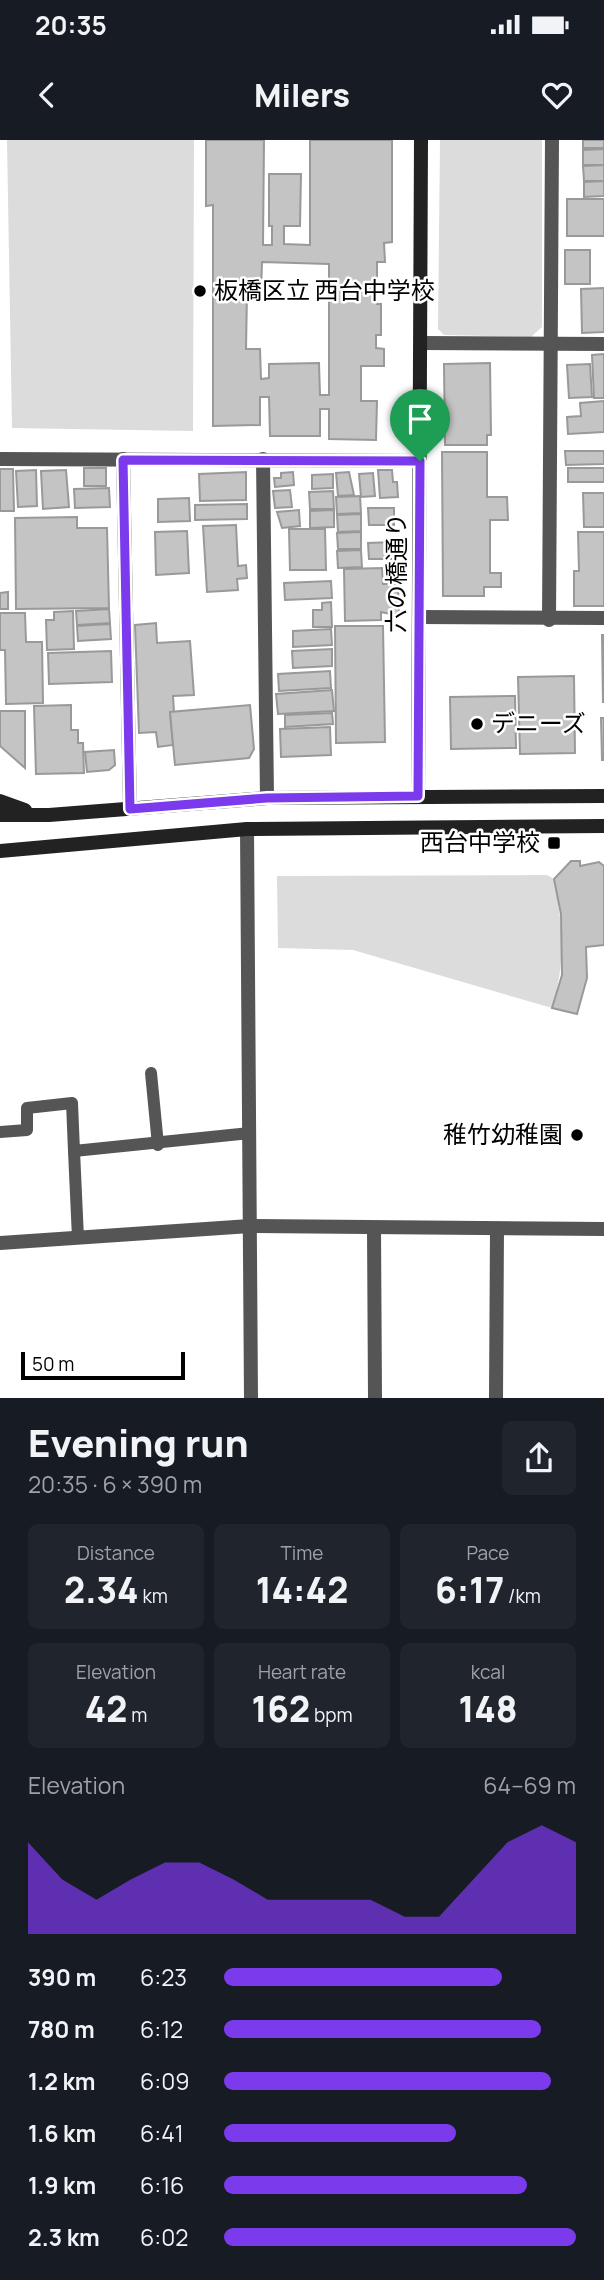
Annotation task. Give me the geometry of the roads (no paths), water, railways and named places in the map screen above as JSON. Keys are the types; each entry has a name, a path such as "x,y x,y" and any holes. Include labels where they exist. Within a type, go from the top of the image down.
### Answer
{"main road":[{"name":"六の橋通り","path":"418,796 421,140"},
{"path":"0,815 49,815 267,798 604,796"},
{"path":"0,801 49,815"},
{"path":"0,850 247,829 604,826"}],"street":[{"path":"549,620 553,344 552,140"},
{"path":"421,343 604,344"},
{"path":"0,459 420,461"},
{"path":"263,459 267,798"},
{"path":"123,460 130,809"},
{"path":"420,617 549,620 604,618"},
{"path":"247,829 251,1398"},
{"path":"0,1242 250,1226 604,1229"},
{"path":"374,1228 375,1398"},
{"path":"496,1398 497,1229"}],"lane":[{"path":"151,1073 158,1145"},
{"path":"0,1132 27,1130 27,1108 72,1103 78,1238"},
{"path":"74,1151 158,1145 250,1133"}],"place":[{"name":"板橋区立 西台中学校","path":"200,291"},
{"name":"デニーズ","path":"477,724"},
{"name":"西台中学校","path":"554,843"},
{"name":"稚竹幼稚園","path":"577,1135"}]}
